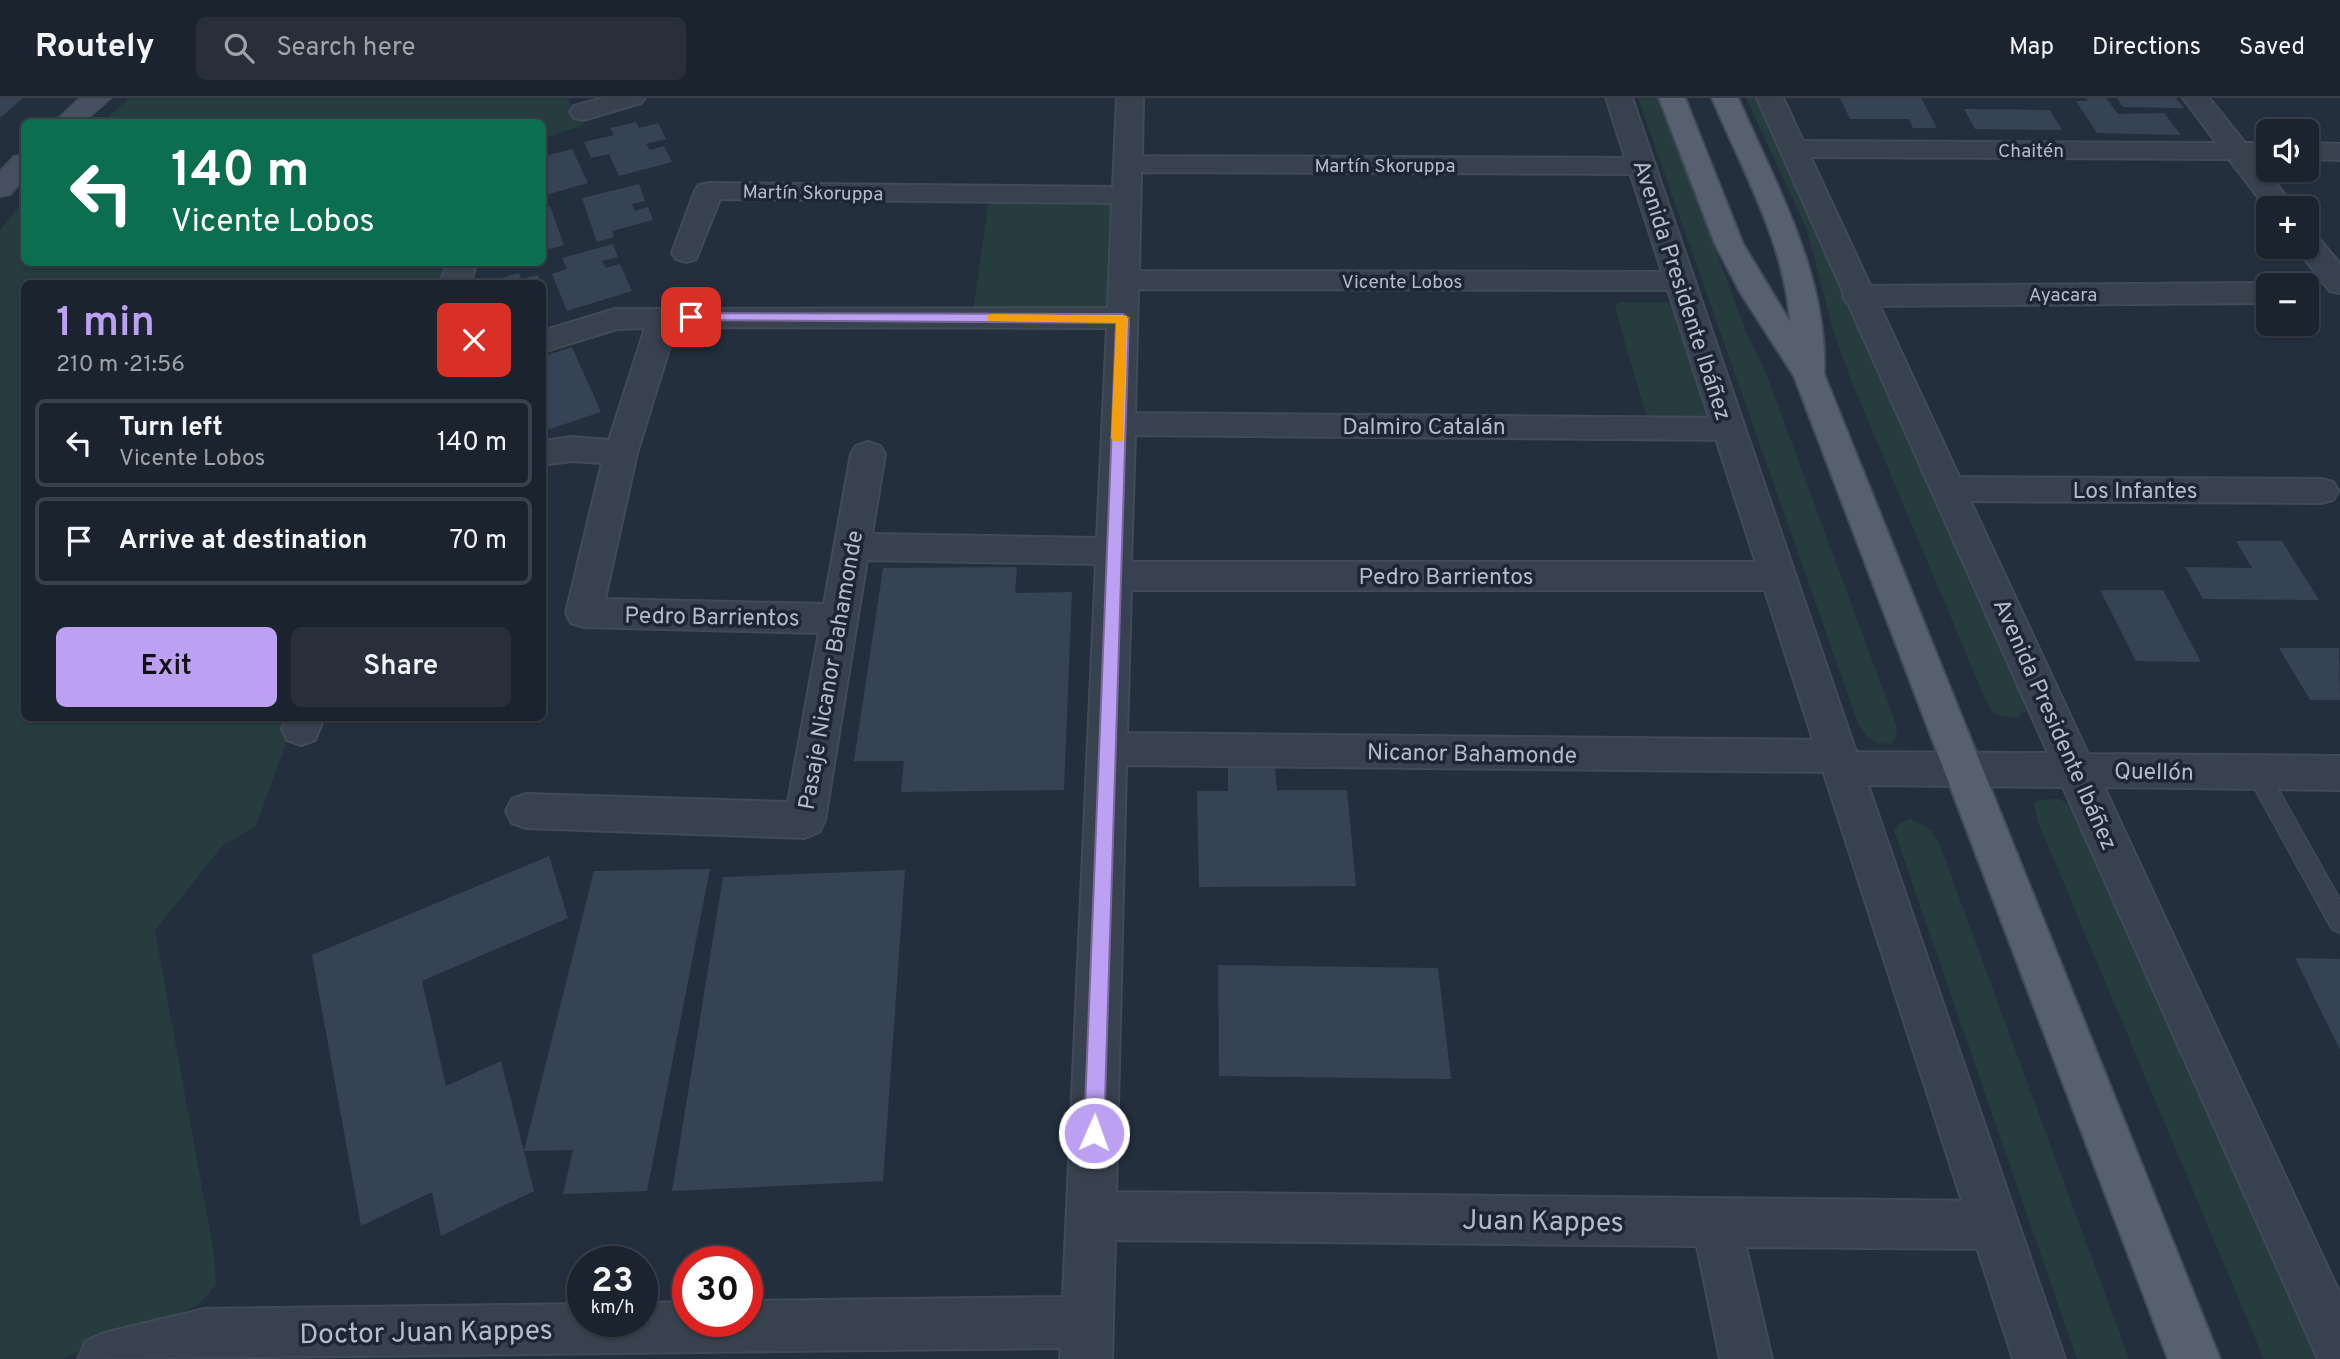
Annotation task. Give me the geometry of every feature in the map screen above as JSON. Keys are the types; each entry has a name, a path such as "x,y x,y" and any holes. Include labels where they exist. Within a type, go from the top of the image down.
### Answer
{"main road":[{"path":"72,119 97,98"},
{"path":"1672,98 1730,244 1755,292 1809,375 2194,1359"},
{"path":"1725,98 1777,219 1796,271 1803,296 1809,375"},
{"path":"0,188 21,166"}],"street":[{"path":"583,112 632,98"},
{"path":"1087,1341 1130,98"},
{"name":"Avenida Presidente Ibáñez","path":"1619,98 2039,1359"},
{"name":"Avenida Presidente Ibáñez","path":"1770,98 2340,1351"},
{"path":"2196,98 2272,196"},
{"name":"Chaitén","path":"1793,149 2256,151"},
{"path":"2319,151 2340,152"},
{"name":"Martín Skoruppa","path":"686,253 709,191 1642,166"},
{"path":"2319,257 2340,284"},
{"name":"Vicente Lobos","path":"1124,280 1680,281"},
{"path":"2319,292 2340,292"},
{"name":"Ayacara","path":"1858,296 2256,293"},
{"path":"546,341 615,319 664,317 1123,318"},
{"path":"546,452 572,449 621,453 664,317"},
{"name":"Dalmiro Catalán","path":"1118,424 1729,429"},
{"name":"Pedro Barrientos","path":"621,453 584,613 840,619"},
{"name":"Pasaje Nicanor Bahamonde","path":"526,811 805,820 868,454"},
{"name":"Los Infantes","path":"1948,489 2321,491"},
{"name":"Pedro Barrientos","path":"852,547 1114,564 1778,576"},
{"name":"Nicanor Bahamonde","path":"1107,749 1840,762"},
{"name":"Quellón","path":"1840,762 1963,769 2340,773"},
{"name":"Juan Kappes","path":"1091,1216 1994,1225"},
{"path":"1716,1222 1746,1359"},
{"name":"Doctor Juan Kappes","path":"104,1359 115,1354 204,1334 1087,1341"}],"lane":[{"path":"2257,772 2340,922"}],"green space":[{"path":"130,98 567,98 584,125 546,137 546,119 106,119"},
{"path":"1638,98 1659,98 1746,332 1767,376 1896,725 1897,737 1892,744 1871,740 1858,723"},
{"path":"1746,98 1758,98 2027,710 2016,718 1996,715 1987,703 1851,380 1834,333 1806,228"},
{"path":"989,199 1120,200 1115,313 973,312"},
{"path":"21,205 21,266 451,266 446,280 21,280 21,721 294,721 256,826 222,846 155,931 214,1253 216,1285 197,1306 96,1343 62,1359 0,1359 0,230"},
{"path":"1619,302 1667,302 1676,306 1712,416 1708,421 1652,421 1646,415 1615,308"},
{"path":"2059,799 2068,804 2079,823 2316,1359 2264,1359 2038,822 2034,804 2038,800"},
{"path":"1911,819 1931,830 1939,843 2129,1359 2077,1359 1894,830 1902,822"}],"building":[{"path":"0,98 23,98 0,118"},
{"path":"1840,98 1921,98 1937,128 1913,128 1909,119 1850,119"},
{"path":"2086,98 2106,98 2118,114 2164,113 2181,135 2097,133 2076,101 2088,101"},
{"path":"2117,98 2176,98 2184,108 2123,107"},
{"path":"1964,109 2050,110 2062,130 1975,129"},
{"path":"636,122 639,128 658,123 666,139 646,144 650,150 664,146 672,162 619,176 609,154 591,158 584,142 614,135 610,128"},
{"path":"572,149 588,183 546,195 546,156"},
{"path":"639,184 645,201 632,204 635,211 648,207 653,220 612,231 614,237 597,242 582,198"},
{"path":"550,206 564,245 546,250 546,207"},
{"path":"613,244 618,257 602,261 606,268 620,264 632,291 567,311 552,274 567,269 562,258"},
{"path":"519,273 521,279 538,275 540,280 496,280"},
{"path":"572,347 601,412 546,430 546,356"},
{"path":"2236,541 2282,541 2319,600 2203,599 2185,567 2252,568"},
{"path":"1017,567 1015,593 1072,592 1064,790 901,792 904,761 854,761 883,568"},
{"path":"2100,590 2163,590 2201,662 2136,661"},
{"path":"2279,648 2339,648 2340,700 2310,700"},
{"path":"1228,766 1275,766 1277,790 1347,790 1356,886 1199,887 1197,791 1228,791"},
{"path":"549,856 568,918 422,981 446,1086 501,1061 534,1191 441,1236 432,1192 361,1226 312,955"},
{"path":"710,869 647,1191 563,1194 573,1150 524,1151 594,871"},
{"path":"905,870 883,1181 672,1191 723,877"},
{"path":"2295,958 2340,959 2340,1050"},
{"path":"1218,965 1438,968 1451,1079 1219,1076"}],"slow traffic":[{"path":"992,318 1123,318 1118,438"}],"route":[{"path":"691,317 1123,318 1094,1133"}]}
